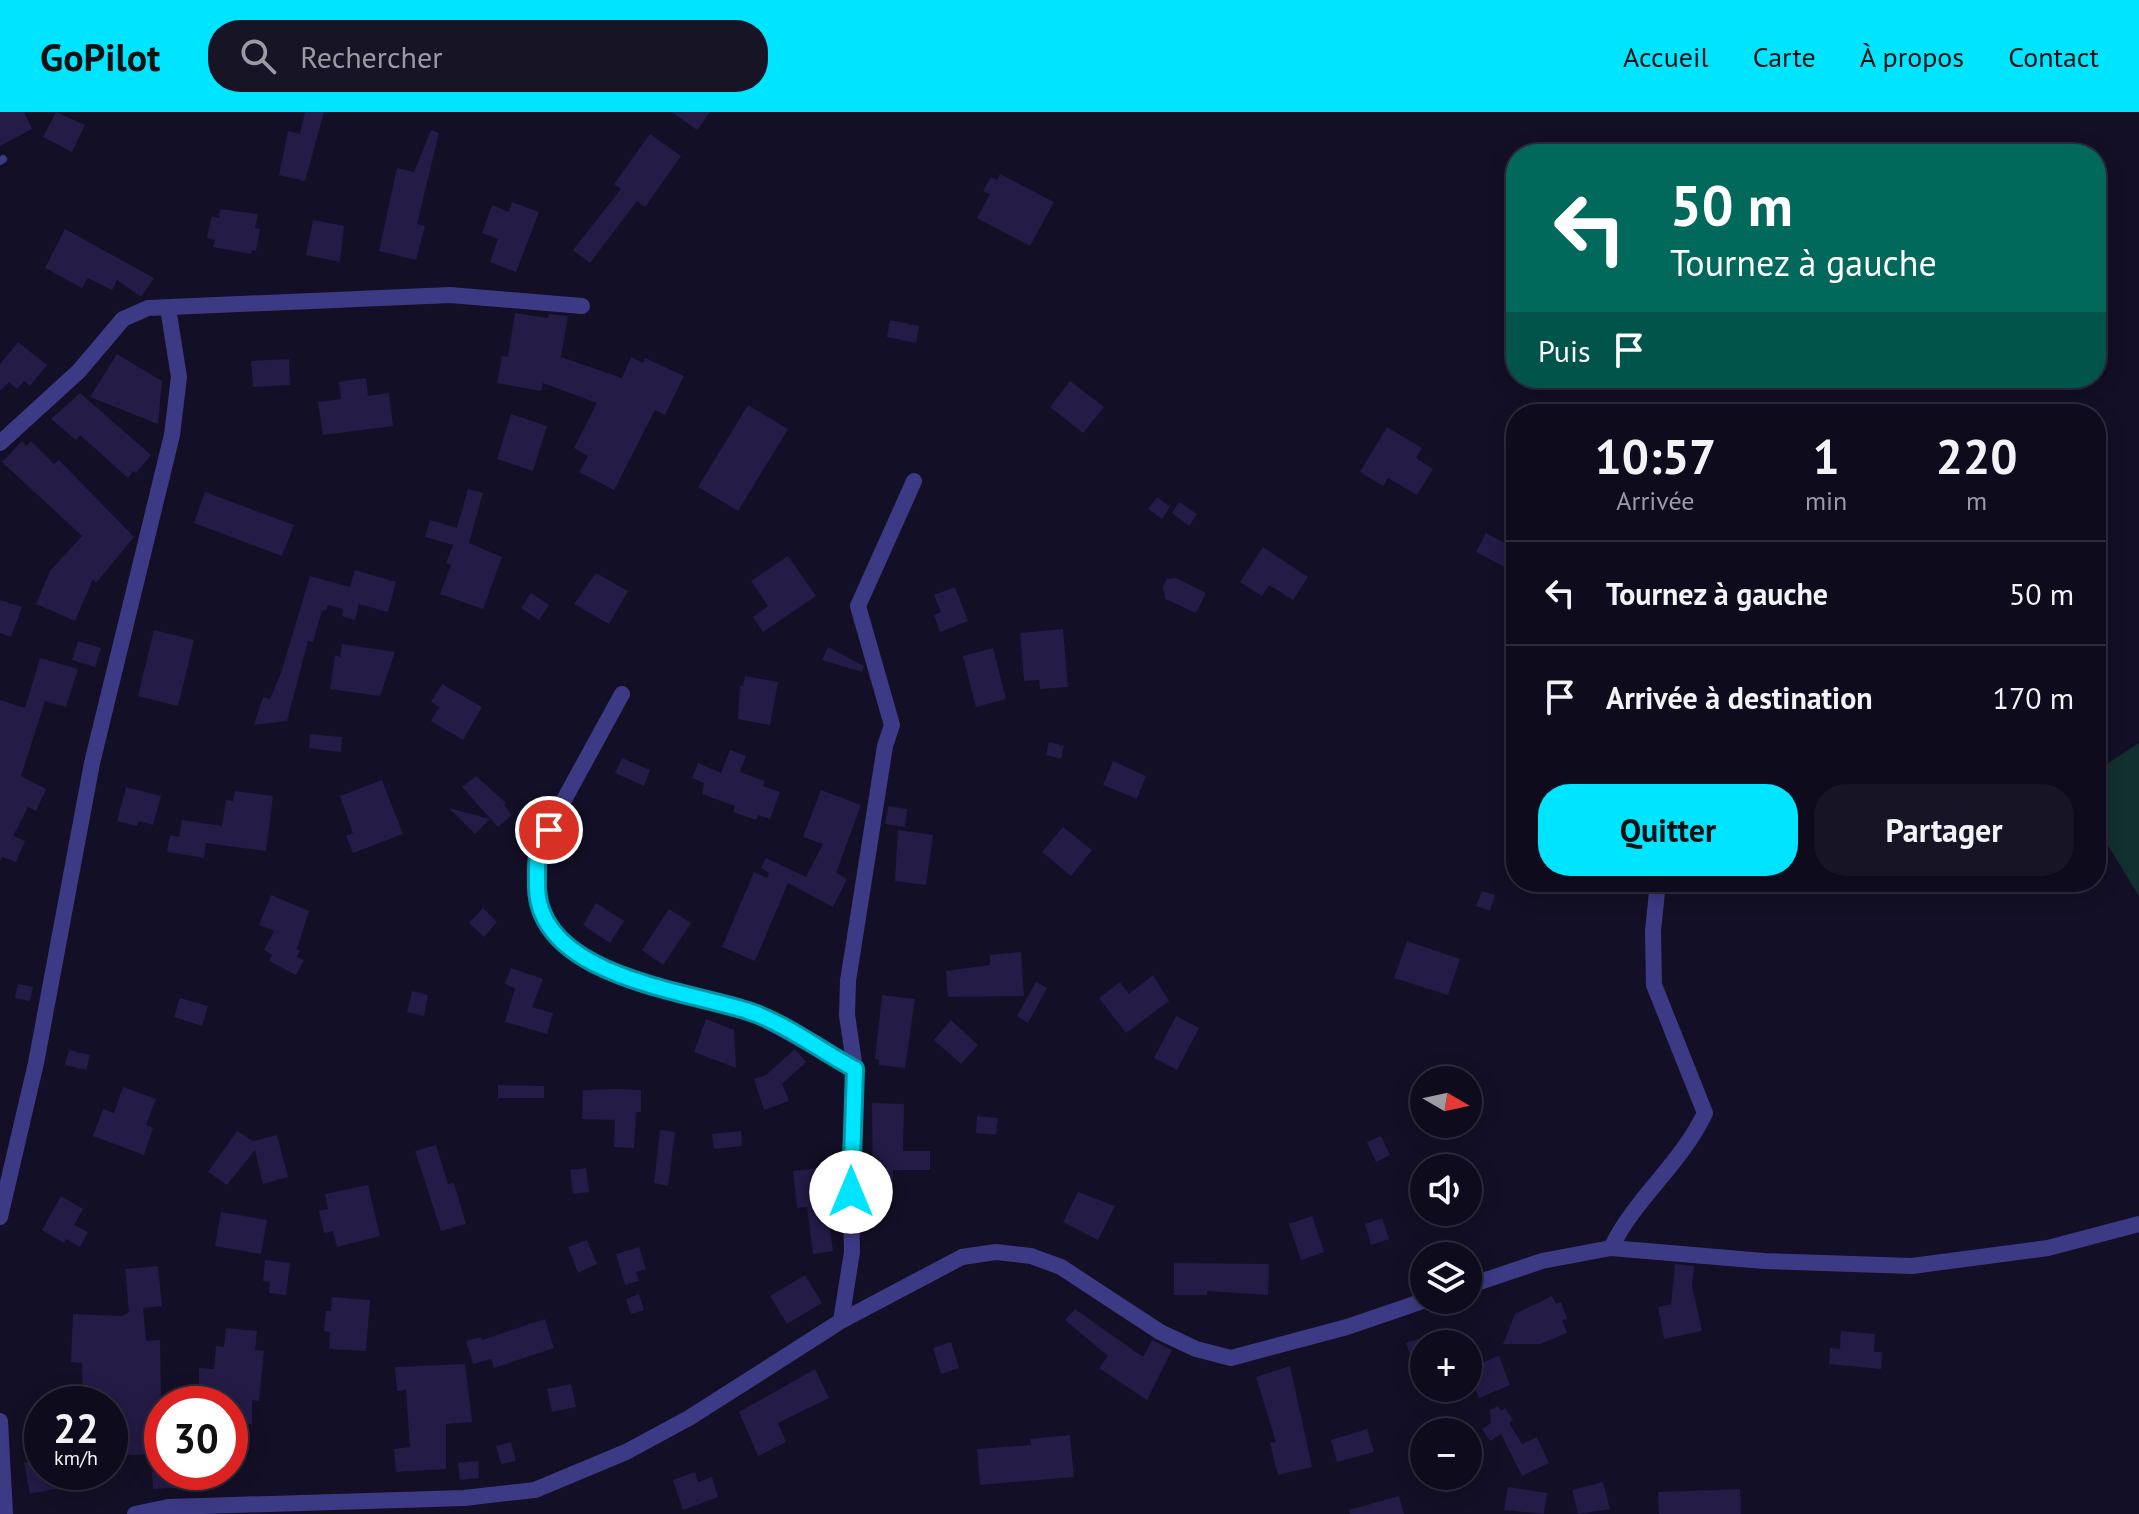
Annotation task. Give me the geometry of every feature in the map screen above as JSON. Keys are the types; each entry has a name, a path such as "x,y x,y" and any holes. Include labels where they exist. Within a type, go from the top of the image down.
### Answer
{"street":[{"path":"0,443 79,371 123,319 148,308 450,295 582,306"},
{"path":"0,1217 36,1063 92,763 172,435 179,377 168,308"},
{"path":"841,1321 852,1252 850,1162 855,1069 847,1015 852,940 885,746 892,725 858,606 914,481"},
{"path":"622,694 536,851 538,905 560,940 611,973 751,1012 855,1069"},
{"path":"1611,1248 1623,1224 1693,1138 1705,1113 1654,985 1653,931 1657,892"},
{"path":"1482,1281 1542,1261 1611,1248 1764,1261 1912,1266 2048,1248 2139,1224"},
{"path":"135,1514 168,1507 464,1498 535,1490 626,1452 689,1418 841,1321 962,1257 996,1252 1031,1256 1061,1267 1160,1332 1196,1349 1231,1358 1347,1327 1410,1305"},
{"path":"0,1421 5,1514"}],"green space":[{"path":"2139,743 2139,896 2106,842 2106,764"}],"building":[{"path":"0,112 24,112 32,129 0,146"},
{"path":"56,112 85,125 72,152 43,137"},
{"path":"305,112 324,112 305,181 279,175 288,131 300,134"},
{"path":"672,112 710,112 697,130"},
{"path":"431,130 439,133 417,224 425,226 416,260 379,251 397,168 414,172"},
{"path":"650,134 681,156 645,207 637,201 590,263 573,250 621,189 614,184"},
{"path":"1000,174 1054,202 1030,246 977,218 990,194 983,191 991,177 997,180"},
{"path":"512,202 539,212 516,272 490,262 498,239 482,233 492,205 509,212"},
{"path":"220,209 258,214 255,228 260,229 256,251 252,250 251,254 213,247 215,240 207,238 212,216 219,218"},
{"path":"313,220 344,226 340,262 306,255"},
{"path":"65,229 154,278 141,297 117,280 112,290 88,278 82,288 45,268"},
{"path":"515,313 548,318 549,314 568,316 561,357 622,378 631,357 643,363 645,358 684,376 665,415 655,410 614,490 579,472 588,456 574,448 597,403 543,383 541,391 497,383 502,356 508,357"},
{"path":"890,320 919,326 916,343 887,337"},
{"path":"18,342 47,365 30,386 24,381 17,389 9,382 0,391 0,364"},
{"path":"117,354 162,381 158,424 90,397"},
{"path":"289,359 290,385 253,387 251,361"},
{"path":"366,378 368,396 389,393 393,426 323,435 318,402 341,399 339,382"},
{"path":"1070,381 1104,407 1083,433 1050,407"},
{"path":"80,393 151,455 136,473 133,471 128,478 80,435 76,440 51,419"},
{"path":"748,405 788,429 738,511 698,487"},
{"path":"511,414 547,426 533,471 497,459"},
{"path":"1387,427 1422,448 1416,458 1433,469 1417,495 1388,478 1383,486 1360,472"},
{"path":"22,441 26,446 31,441 54,464 59,460 134,537 96,583 93,579 75,621 36,604 50,571 82,536 2,462"},
{"path":"468,489 483,493 469,543 502,557 483,609 440,594 451,565 446,563 453,545 425,537 430,520 457,528"},
{"path":"205,492 294,525 282,556 194,523"},
{"path":"1157,497 1170,507 1162,519 1148,509"},
{"path":"1179,502 1197,514 1189,526 1172,513"},
{"path":"1486,533 1506,544 1506,568 1476,552"},
{"path":"1263,547 1308,577 1293,600 1269,585 1262,596 1240,582"},
{"path":"788,556 816,596 763,632 753,617 768,606 751,581"},
{"path":"355,570 396,582 388,612 359,604 355,620 342,616 343,609 328,605 326,611 322,610 313,642 308,641 287,721 254,725 263,697 270,699 281,673 310,576 350,587"},
{"path":"596,573 628,591 609,624 574,604"},
{"path":"1176,578 1206,593 1196,613 1165,599 1163,586 1167,579"},
{"path":"955,587 968,621 940,632 934,615 941,612 934,595"},
{"path":"531,593 549,605 539,620 521,608"},
{"path":"0,600 22,607 11,637 0,633"},
{"path":"1063,629 1068,687 1040,689 1039,680 1024,681 1020,633"},
{"path":"154,630 194,640 178,706 138,696"},
{"path":"78,641 101,648 95,667 72,660"},
{"path":"342,644 395,652 380,696 330,689 335,655 340,657"},
{"path":"828,647 864,666 862,672 822,660"},
{"path":"993,648 1006,699 976,707 963,656"},
{"path":"40,658 78,669 66,707 45,701 21,776 46,789 36,811 28,807 13,836 25,841 16,862 2,857 0,861 0,700 25,708"},
{"path":"745,676 778,682 770,725 738,719 740,686 743,686"},
{"path":"442,684 482,707 463,740 431,721 439,707 431,702"},
{"path":"310,734 342,737 341,752 309,748"},
{"path":"1049,742 1064,746 1061,759 1046,755"},
{"path":"730,750 746,756 740,772 765,781 763,786 780,792 770,819 758,815 756,820 733,812 735,806 702,794 704,783 692,778 698,763 721,773"},
{"path":"622,758 650,770 644,786 615,773"},
{"path":"1113,761 1146,776 1137,799 1103,785"},
{"path":"476,776 506,803 504,805 512,815 498,827 462,787"},
{"path":"382,780 403,834 353,853 346,836 353,833 340,796"},
{"path":"126,787 161,796 153,825 139,821 137,826 117,821"},
{"path":"821,790 861,805 836,873 847,879 833,907 788,883 755,961 722,947 754,872 767,878 769,873 761,868 766,858 806,877 823,844 803,837"},
{"path":"235,791 273,796 266,851 206,843 204,858 167,852 170,835 179,837 182,820 222,826 226,800 233,801"},
{"path":"888,806 907,809 905,827 885,824"},
{"path":"449,808 490,819 475,834"},
{"path":"1063,827 1092,850 1071,876 1042,852"},
{"path":"898,830 933,835 926,885 895,881"},
{"path":"1482,891 1495,895 1490,911 1476,906"},
{"path":"271,895 309,911 297,949 300,951 297,957 304,960 296,975 269,961 272,955 264,950 274,931 259,925"},
{"path":"596,903 624,921 610,943 583,925"},
{"path":"483,908 497,922 484,937 469,923"},
{"path":"669,909 691,923 663,965 642,950"},
{"path":"1407,941 1460,959 1448,995 1394,978"},
{"path":"1021,952 1024,996 948,997 946,971 990,965 990,955"},
{"path":"511,968 543,979 532,1007 553,1013 547,1034 505,1022 515,988 505,984"},
{"path":"1153,975 1169,1001 1126,1033 1099,998 1120,982 1129,994"},
{"path":"1036,982 1047,988 1028,1023 1017,1016"},
{"path":"18,984 33,987 30,1001 15,998"},
{"path":"412,991 428,995 424,1016 407,1012"},
{"path":"882,995 915,999 905,1068 879,1065 879,1060 875,1059"},
{"path":"180,998 208,1006 202,1026 174,1017"},
{"path":"1176,1016 1199,1028 1177,1070 1154,1058"},
{"path":"706,1019 734,1030 736,1068 694,1052"},
{"path":"951,1020 978,1045 961,1064 934,1040"},
{"path":"795,1049 806,1062 782,1084 789,1101 764,1110 754,1079 766,1075"},
{"path":"69,1050 90,1055 86,1070 65,1065"},
{"path":"498,1085 544,1086 544,1098 498,1098"},
{"path":"123,1087 156,1099 146,1125 153,1128 144,1155 93,1136 103,1109 114,1113"},
{"path":"583,1090 641,1090 641,1112 636,1112 634,1148 614,1147 615,1120 582,1119"},
{"path":"872,1103 904,1104 903,1151 930,1151 930,1170 893,1170 893,1191 873,1191"},
{"path":"977,1116 998,1118 996,1135 976,1133"},
{"path":"660,1130 675,1132 668,1186 654,1183"},
{"path":"237,1131 253,1141 277,1135 288,1177 263,1184 255,1150 227,1185 208,1172"},
{"path":"741,1131 742,1146 714,1149 712,1134"},
{"path":"1381,1136 1390,1155 1376,1162 1367,1142"},
{"path":"436,1145 448,1184 454,1183 466,1224 441,1231 415,1151"},
{"path":"586,1168 589,1192 573,1194 570,1170"},
{"path":"819,1168 823,1217 828,1216 833,1251 813,1254 807,1207 797,1208 793,1171"},
{"path":"368,1185 380,1236 337,1247 333,1231 324,1233 319,1211 328,1209 325,1194"},
{"path":"1078,1192 1115,1206 1098,1240 1063,1222"},
{"path":"61,1196 83,1209 74,1225 88,1232 80,1247 66,1239 64,1243 42,1230"},
{"path":"221,1212 267,1220 261,1254 215,1246"},
{"path":"1312,1216 1324,1252 1301,1260 1289,1224"},
{"path":"1382,1218 1389,1239 1371,1245 1365,1224"},
{"path":"587,1240 597,1264 578,1273 568,1247"},
{"path":"639,1247 646,1269 636,1272 639,1281 625,1285 616,1254"},
{"path":"265,1260 290,1263 286,1295 269,1293 270,1282 263,1281"},
{"path":"1174,1263 1269,1264 1268,1295 1207,1291 1207,1295 1174,1295"},
{"path":"1675,1264 1694,1266 1692,1286 1702,1331 1664,1339 1658,1307 1671,1304"},
{"path":"158,1266 162,1306 143,1308 146,1341 160,1340 161,1386 144,1386 144,1455 128,1455 128,1386 83,1386 82,1363 71,1362 73,1314 122,1316 129,1312 125,1269"},
{"path":"805,1275 822,1303 787,1324 770,1296"},
{"path":"639,1294 644,1310 631,1314 626,1299"},
{"path":"1552,1296 1556,1304 1561,1302 1567,1319 1562,1320 1567,1333 1540,1344 1503,1344 1515,1314"},
{"path":"332,1297 370,1300 366,1351 329,1349 330,1332 324,1331 326,1311 331,1311"},
{"path":"1075,1309 1143,1357 1152,1340 1172,1350 1147,1400 1099,1368 1108,1356 1065,1320"},
{"path":"545,1319 554,1348 494,1368 491,1359 473,1364 466,1341 481,1337 482,1340"},
{"path":"226,1328 257,1331 255,1350 264,1351 259,1401 252,1400 252,1424 248,1424 248,1386 199,1386 199,1368 214,1369 216,1346 224,1347"},
{"path":"1841,1331 1875,1334 1874,1352 1882,1352 1881,1369 1829,1364 1830,1348 1840,1349"},
{"path":"951,1342 959,1368 941,1374 933,1348"},
{"path":"1499,1356 1510,1385 1482,1397 1482,1363"},
{"path":"465,1364 472,1422 446,1424 446,1469 396,1472 394,1449 410,1447 406,1390 397,1391 395,1367"},
{"path":"1290,1366 1312,1467 1278,1475 1270,1443 1276,1442 1256,1377"},
{"path":"815,1369 829,1398 778,1423 786,1442 758,1456 739,1412"},
{"path":"571,1384 576,1407 552,1412 547,1389"},
{"path":"1498,1406 1501,1411 1505,1408 1513,1420 1509,1423 1522,1444 1537,1437 1549,1463 1522,1476 1501,1434 1490,1441 1482,1429 1491,1423 1490,1410"},
{"path":"1367,1429 1374,1452 1337,1462 1331,1440"},
{"path":"1070,1435 1074,1477 980,1485 977,1449 1031,1445 1030,1439"},
{"path":"511,1442 516,1461 501,1464 496,1446"},
{"path":"478,1461 479,1478 460,1480 458,1463"},
{"path":"695,1472 698,1482 712,1477 718,1497 683,1510 673,1480"},
{"path":"1603,1482 1610,1509 1578,1514 1572,1490"},
{"path":"1508,1487 1547,1493 1544,1514 1504,1510"},
{"path":"1740,1489 1741,1514 1659,1514 1658,1492"},
{"path":"29,1490 50,1490 30,1494"},
{"path":"1399,1496 1404,1514 1350,1514 1349,1510"}],"route":[{"path":"549,830 536,851 538,905 560,940 611,973 751,1012 855,1069 851,1192"}]}
